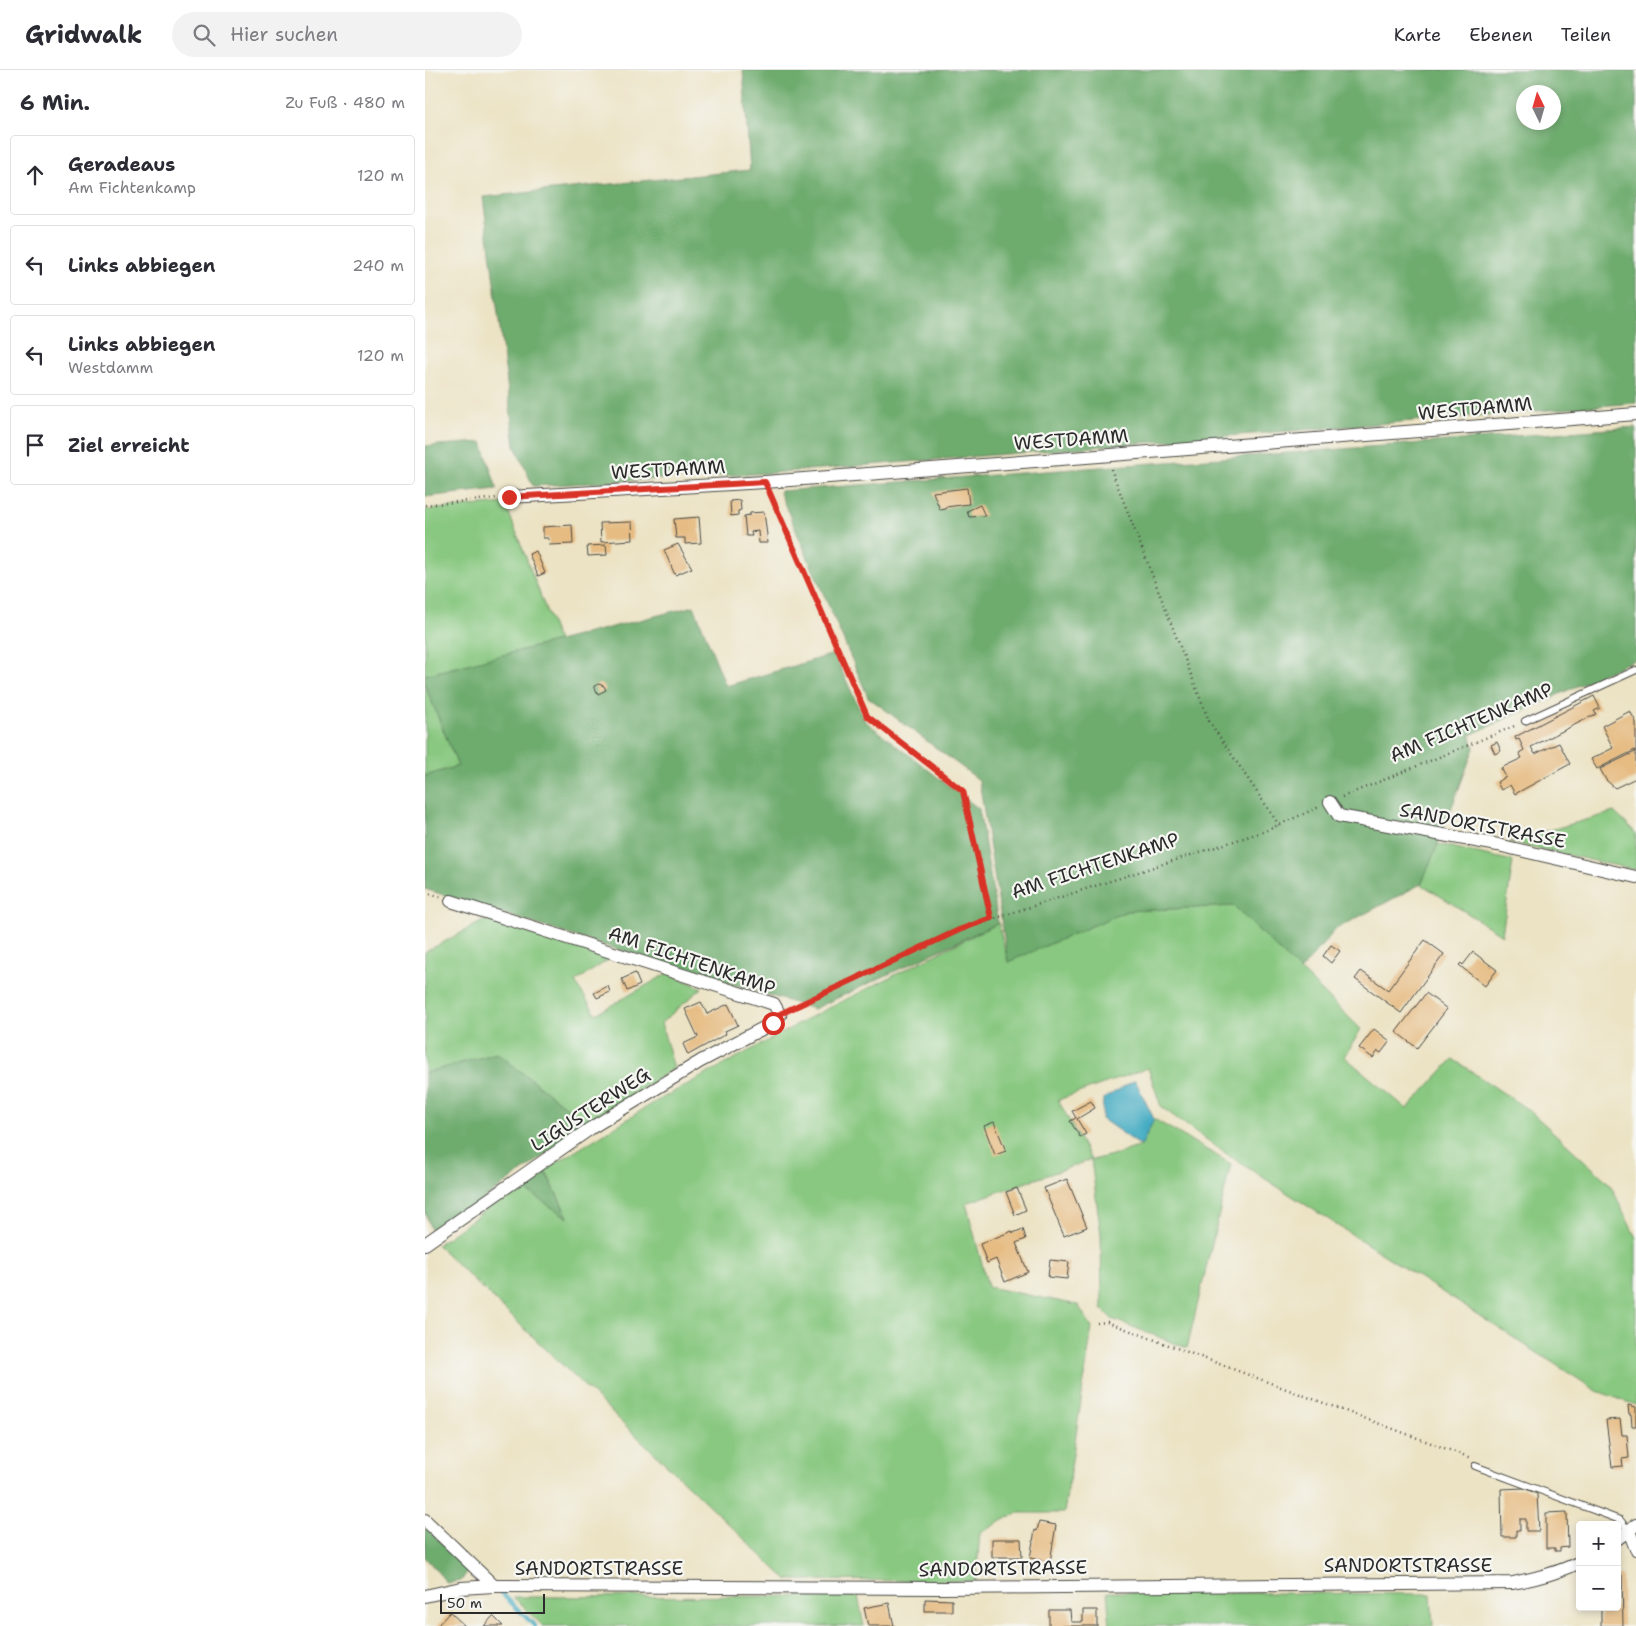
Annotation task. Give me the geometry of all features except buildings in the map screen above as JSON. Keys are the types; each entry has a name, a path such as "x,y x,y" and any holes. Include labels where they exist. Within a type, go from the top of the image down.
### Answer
{"street":[{"name":"WESTDAMM","path":"509,497 765,482 1636,414"},
{"name":"SANDORTSTRASSE","path":"1330,802 1339,816 1498,845 1636,877"},
{"name":"AM FICHTENKAMP","path":"451,901 774,1004 780,1014"},
{"name":"LIGUSTERWEG","path":"425,1244 591,1128 701,1060 773,1023 780,1014"},
{"path":"425,1520 494,1586"},
{"path":"1621,1536 1632,1528 1636,1549"},
{"name":"SANDORTSTRASSE","path":"425,1596 461,1588 494,1586 943,1588 1513,1583 1561,1572 1576,1564"}],"lane":[{"name":"AM FICHTENKAMP","path":"1525,722 1636,670"},
{"path":"1475,1466 1620,1520 1632,1528"}],"path":[{"path":"1106,456 1209,721 1279,825"},
{"path":"765,482 867,716 963,791 991,918"},
{"path":"425,505 509,497"},
{"name":"AM FICHTENKAMP","path":"780,1014 959,930 991,918 1265,831 1330,802 1525,722"},
{"path":"1097,1323 1107,1322 1473,1458 1475,1466"}],"green space":[{"path":"743,70 1636,70 1636,403 771,473 533,486 515,446 483,197 750,170"},
{"path":"1636,427 1636,659 1470,735 1474,748 1421,884 1336,929 1300,971 1234,906 1127,911 1008,962 979,780 868,697 779,491"},
{"path":"482,442 497,489 425,497 425,446"},
{"path":"505,503 558,641 425,675 425,510"},
{"path":"694,606 726,686 834,654 865,721 979,809 998,923 814,1009 425,889 425,776 458,766 425,685 425,675"},
{"path":"425,685 458,766 425,776"},
{"path":"1614,812 1636,833 1636,870 1508,842"},
{"path":"1438,844 1513,861 1502,935 1421,884"},
{"path":"1234,906 1361,1029 1345,1057 1407,1109 1453,1059 1530,1111 1610,1184 1636,1238 1636,1405 1597,1391 1231,1157 1161,1107 1148,1068 1058,1100 1091,1160 966,1203 988,1287 1078,1305 1092,1328 1064,1513 1017,1513 980,1533 976,1581 787,1580 437,1245 519,1186 568,1217 545,1170 655,1102 813,1016 998,923 1008,961 1127,911"},
{"path":"485,920 611,958 575,982 596,1014 668,973 702,988 661,1023 674,1068 588,1124 497,1053 425,1073 425,952"},
{"path":"497,1053 588,1124 438,1232 431,1230 425,1212 425,1073"},
{"path":"1154,1119 1231,1164 1187,1348 1112,1319 1102,1309 1101,1234 1091,1160 1141,1146"},
{"path":"545,1170 568,1218 519,1186"},
{"path":"425,1527 469,1569 461,1581 447,1583 425,1557"},
{"path":"1107,1592 1431,1594 1433,1626 1110,1626"},
{"path":"858,1596 864,1626 543,1626 513,1597"}],"water":[{"path":"1135,1080 1154,1119 1141,1146 1102,1119 1103,1099"}],"waterway":[{"path":"497,1589 535,1626"}],"route":[{"path":"509,497 765,482 867,716 963,791 991,918 959,930 780,1014 773,1023"}]}
